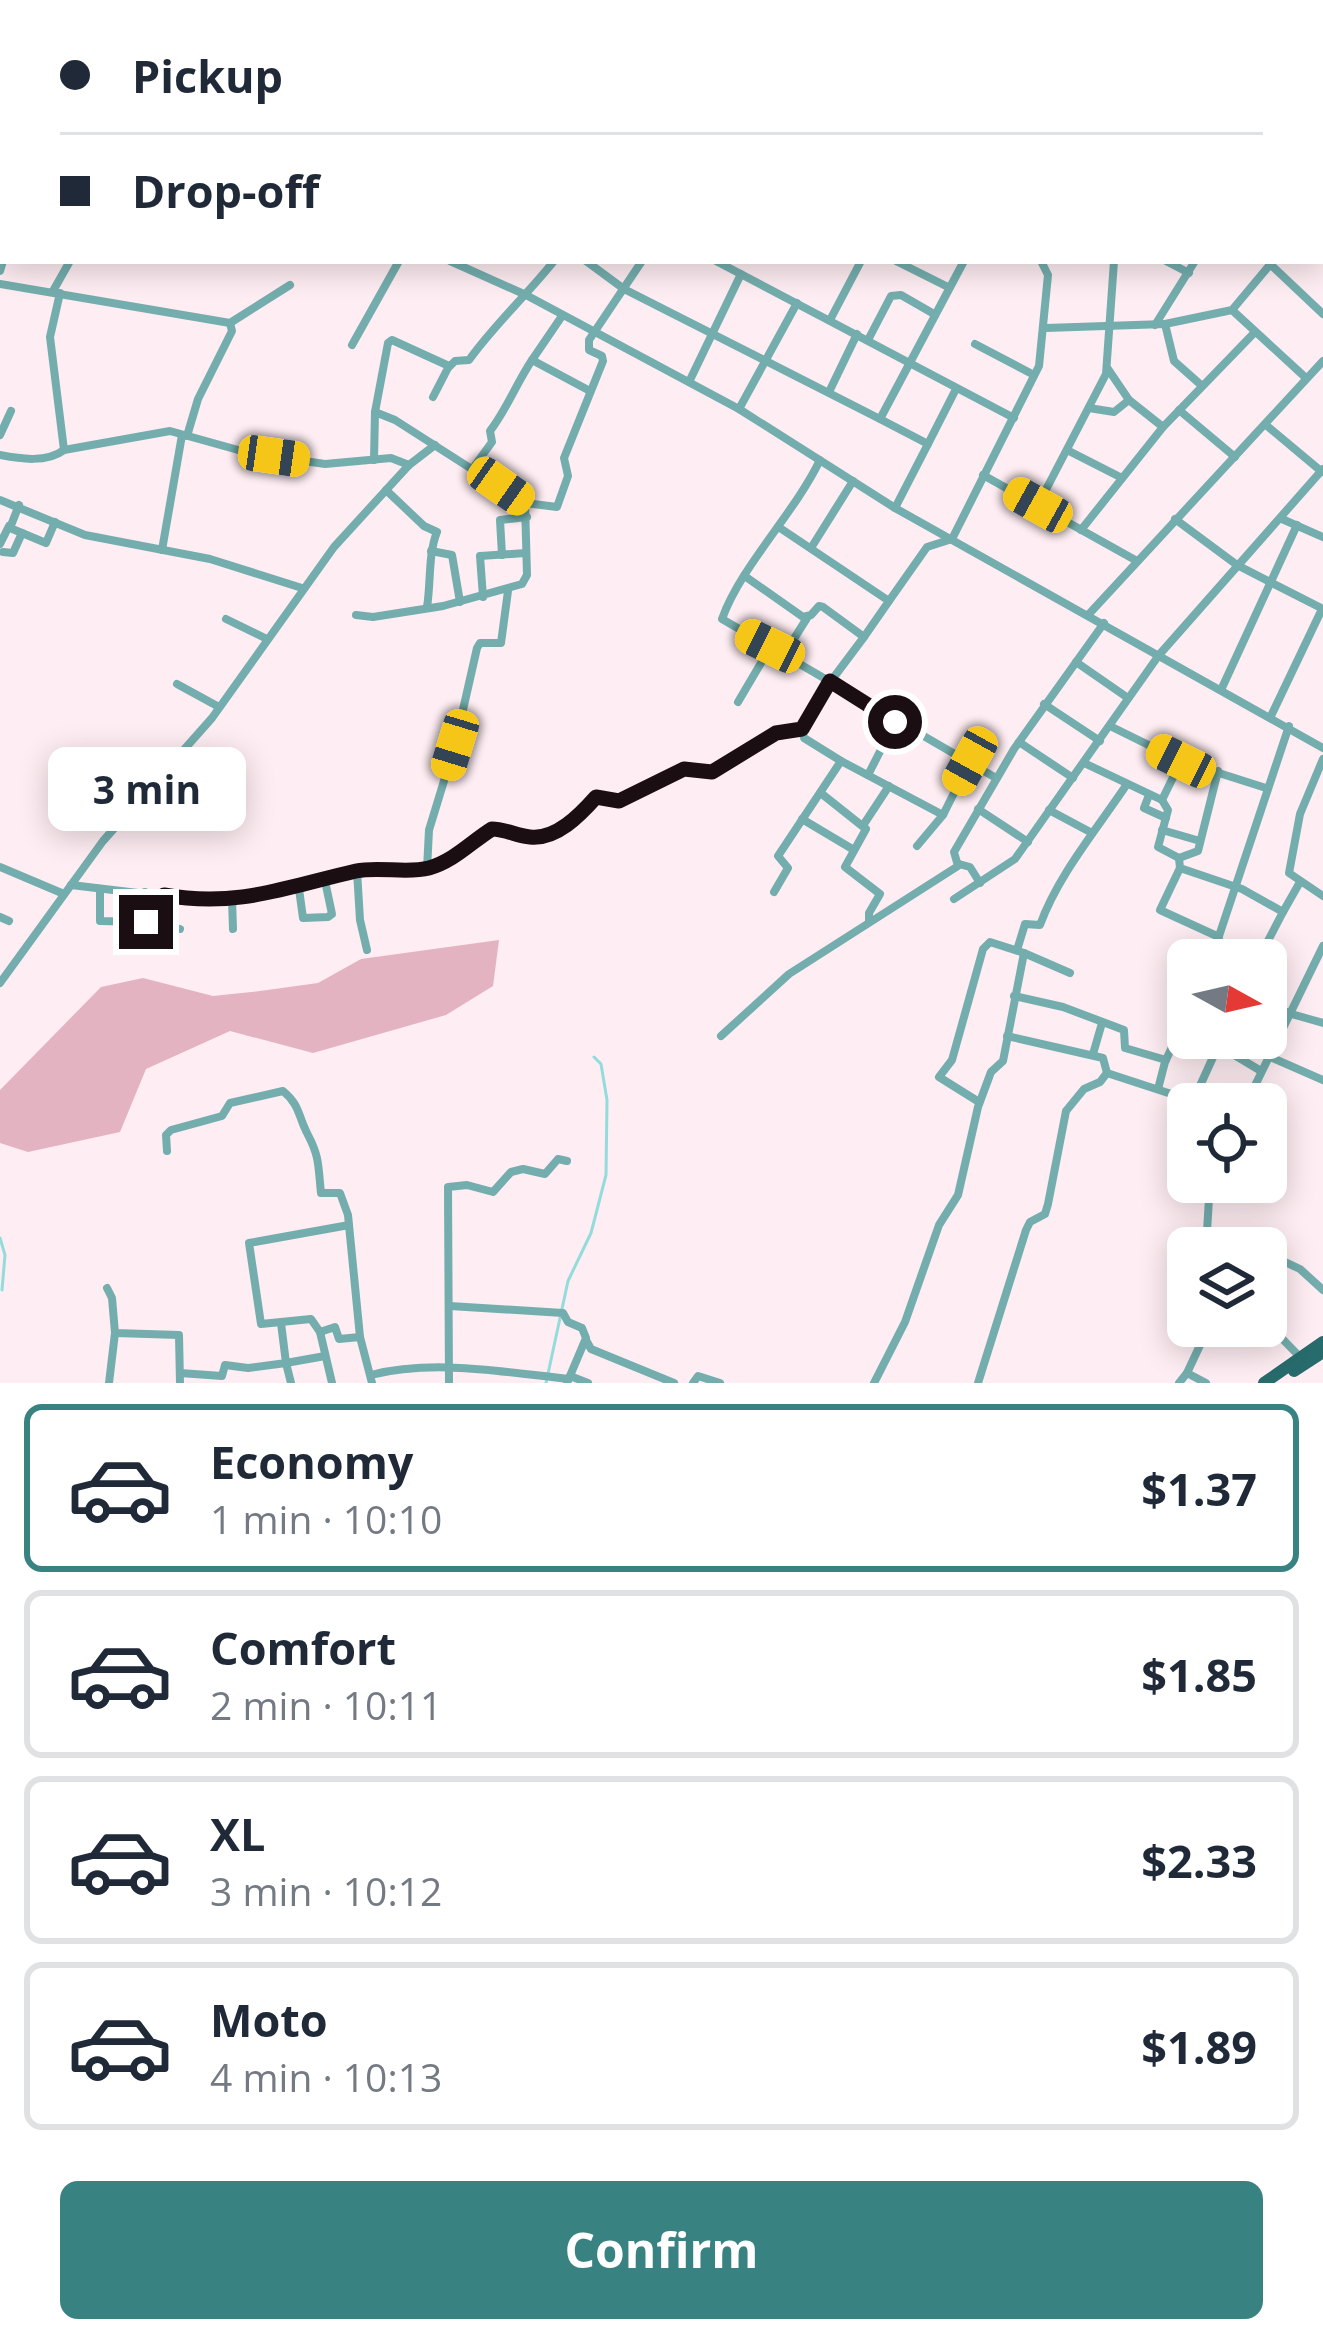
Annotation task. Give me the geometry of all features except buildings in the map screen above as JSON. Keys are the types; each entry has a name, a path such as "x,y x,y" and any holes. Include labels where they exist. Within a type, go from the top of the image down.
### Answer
{"main road":[{"path":"1264,1383 1323,1342"},
{"path":"1277,1383 1323,1352"}],"street":[{"path":"64,450 50,337 57,292 69,264"},
{"path":"352,345 397,264"},
{"path":"457,264 739,409 895,508 1322,745"},
{"path":"433,398 449,367 455,361 469,360 496,323 552,264"},
{"path":"590,264 625,289 928,443"},
{"path":"375,412 525,503 557,507 568,476 564,458 603,361 589,350 593,332 640,264"},
{"path":"722,264 1014,418"},
{"path":"902,264 949,287"},
{"path":"880,419 962,264"},
{"path":"943,815 841,761 805,738 802,729 830,681 927,547 952,538 1042,356 1045,264"},
{"path":"1038,505 1107,368 1114,264"},
{"path":"1172,264 1189,273"},
{"path":"1160,324 1194,264"},
{"path":"1046,328 1160,324 1232,310 1270,264"},
{"path":"1272,264 1323,314"},
{"path":"830,320 859,265"},
{"path":"689,382 741,274"},
{"path":"0,284 230,323 290,285"},
{"path":"868,340 895,294 934,314"},
{"path":"739,409 796,303"},
{"path":"1232,310 1306,378"},
{"path":"473,468 492,442 490,431 507,410 509,395 562,316"},
{"path":"162,550 184,435 232,331 230,323"},
{"path":"1160,324 1174,361 1201,385"},
{"path":"1081,530 1163,428 1255,332"},
{"path":"829,392 857,334"},
{"path":"374,460 375,412 389,341 449,367"},
{"path":"975,344 1034,375"},
{"path":"532,360 590,391"},
{"path":"1089,614 1323,361"},
{"path":"1107,368 1129,400 1163,428"},
{"path":"895,508 956,389"},
{"path":"1088,408 1114,412 1129,400"},
{"path":"1179,410 1235,458"},
{"path":"2,428 11,412"},
{"path":"954,899 1015,859 1159,655 1322,471 1266,425"},
{"path":"0,455 56,456 64,450 160,431 249,453 325,464 391,458 409,465"},
{"path":"0,983 123,817 220,707 302,588 356,520 435,445"},
{"path":"1067,450 1122,478"},
{"path":"820,460 722,619 996,778"},
{"path":"983,475 1137,561"},
{"path":"811,548 853,481"},
{"path":"386,490 424,526 436,531 428,607"},
{"path":"0,500 85,535 228,564 302,588"},
{"path":"356,615 373,617 460,602 508,591 526,580 525,503"},
{"path":"19,505 1,552 13,553 22,533"},
{"path":"502,554 500,520 527,517"},
{"path":"1175,519 1237,566 1323,609 1270,716"},
{"path":"1282,519 1323,537"},
{"path":"9,526 46,543 55,522"},
{"path":"1221,690 1297,525"},
{"path":"780,528 890,601"},
{"path":"431,551 452,555 460,602"},
{"path":"483,597 478,558 526,553"},
{"path":"746,577 807,617"},
{"path":"428,868 430,830 477,648 500,643 508,591"},
{"path":"784,653 819,605 864,637"},
{"path":"226,619 267,639"},
{"path":"959,864 954,852 996,778 1104,623"},
{"path":"738,701 770,646"},
{"path":"1076,662 1128,698"},
{"path":"177,684 220,707"},
{"path":"1044,704 1100,741"},
{"path":"868,775 895,722"},
{"path":"1111,726 1181,761 1266,788"},
{"path":"1218,771 1196,853 1180,863 1160,910 1219,937 1289,726"},
{"path":"0,867 68,889 232,899 299,889 357,871 428,868 492,829 537,838 558,831 596,797 619,801 684,769 712,772 776,733 802,729"},
{"path":"1019,742 1073,778"},
{"path":"1323,759 1306,795 1289,873 1323,896"},
{"path":"774,892 788,868 778,856 841,761"},
{"path":"917,846 943,815 970,761"},
{"path":"1162,800 1181,761"},
{"path":"1084,763 1168,806 1158,847 1180,863 1283,912"},
{"path":"173,765 205,791"},
{"path":"874,1383 905,1322 939,1225 958,1196 980,1102 992,1072 1003,1061 1024,924 1040,925 1126,784"},
{"path":"864,824 889,786"},
{"path":"821,794 864,824 866,833 846,869 880,896 869,921"},
{"path":"1149,795 1144,808 1166,818"},
{"path":"978,809 1028,842"},
{"path":"1049,810 1092,833"},
{"path":"802,819 854,850"},
{"path":"1162,830 1200,841"},
{"path":"959,864 970,867 980,883"},
{"path":"721,1036 790,974 869,921 915,897 959,864"},
{"path":"357,871 367,950"},
{"path":"299,889 302,917 328,917 332,914 325,881"},
{"path":"1269,939 1300,882"},
{"path":"100,889 99,920 180,929"},
{"path":"146,892 146,922"},
{"path":"162,924 164,895"},
{"path":"232,899 233,929"},
{"path":"980,1102 939,1077 952,1060 983,949 990,942 1070,974"},
{"path":"1323,947 1288,1013 1323,1023"},
{"path":"1014,996 1124,1030 1124,1048 1166,1060 1158,1089"},
{"path":"1093,1055 1102,1022"},
{"path":"978,1383 1026,1230 1045,1214 1066,1111 1084,1089 1107,1073 1107,1062 1093,1055 1007,1036"},
{"path":"1242,1059 1261,1071"},
{"path":"1256,1083 1267,1059"},
{"path":"1275,1059 1323,1081"},
{"path":"1107,1073 1167,1092"},
{"path":"167,1150 166,1135 171,1130 222,1116 230,1103 283,1091 298,1104 307,1134 316,1143 321,1193 340,1193 349,1225 360,1337 371,1379 410,1369 449,1369 588,1383"},
{"path":"449,1383 448,1187 467,1185 493,1192 511,1172 523,1169 545,1174 558,1160 568,1161"},
{"path":"332,1383 314,1320 262,1326 249,1243 349,1225"},
{"path":"1287,1263 1323,1290"},
{"path":"107,1288 115,1333 109,1383"},
{"path":"450,1306 561,1313 582,1328 591,1349 674,1383"},
{"path":"281,1323 290,1383"},
{"path":"320,1332 335,1327 340,1339 360,1337"},
{"path":"115,1333 179,1335 180,1378 221,1376 225,1365 248,1368 325,1356"},
{"path":"568,1379 586,1338"},
{"path":"1287,1344 1300,1357"},
{"path":"1179,1383 1199,1347"},
{"path":"410,1369 412,1383"},
{"path":"1187,1373 1206,1383"},
{"path":"693,1383 698,1376 720,1383"}],"shaded area":[{"path":"499,940 493,986 446,1015 313,1053 230,1031 146,1069 120,1132 28,1152 0,1143 0,1090 101,987 143,978 213,996 260,991 318,983 361,959"}],"waterway":[{"path":"546,1383 568,1281 591,1233 606,1175 607,1100 601,1064 594,1057"},
{"path":"0,1238 5,1255 2,1290"}],"route":[{"path":"146,922 162,924 164,895 232,899 299,889 357,871 428,868 497,828 523,836 546,836 578,816 596,797 619,801 684,769 707,774 776,733 802,729 830,681 895,722"}]}
